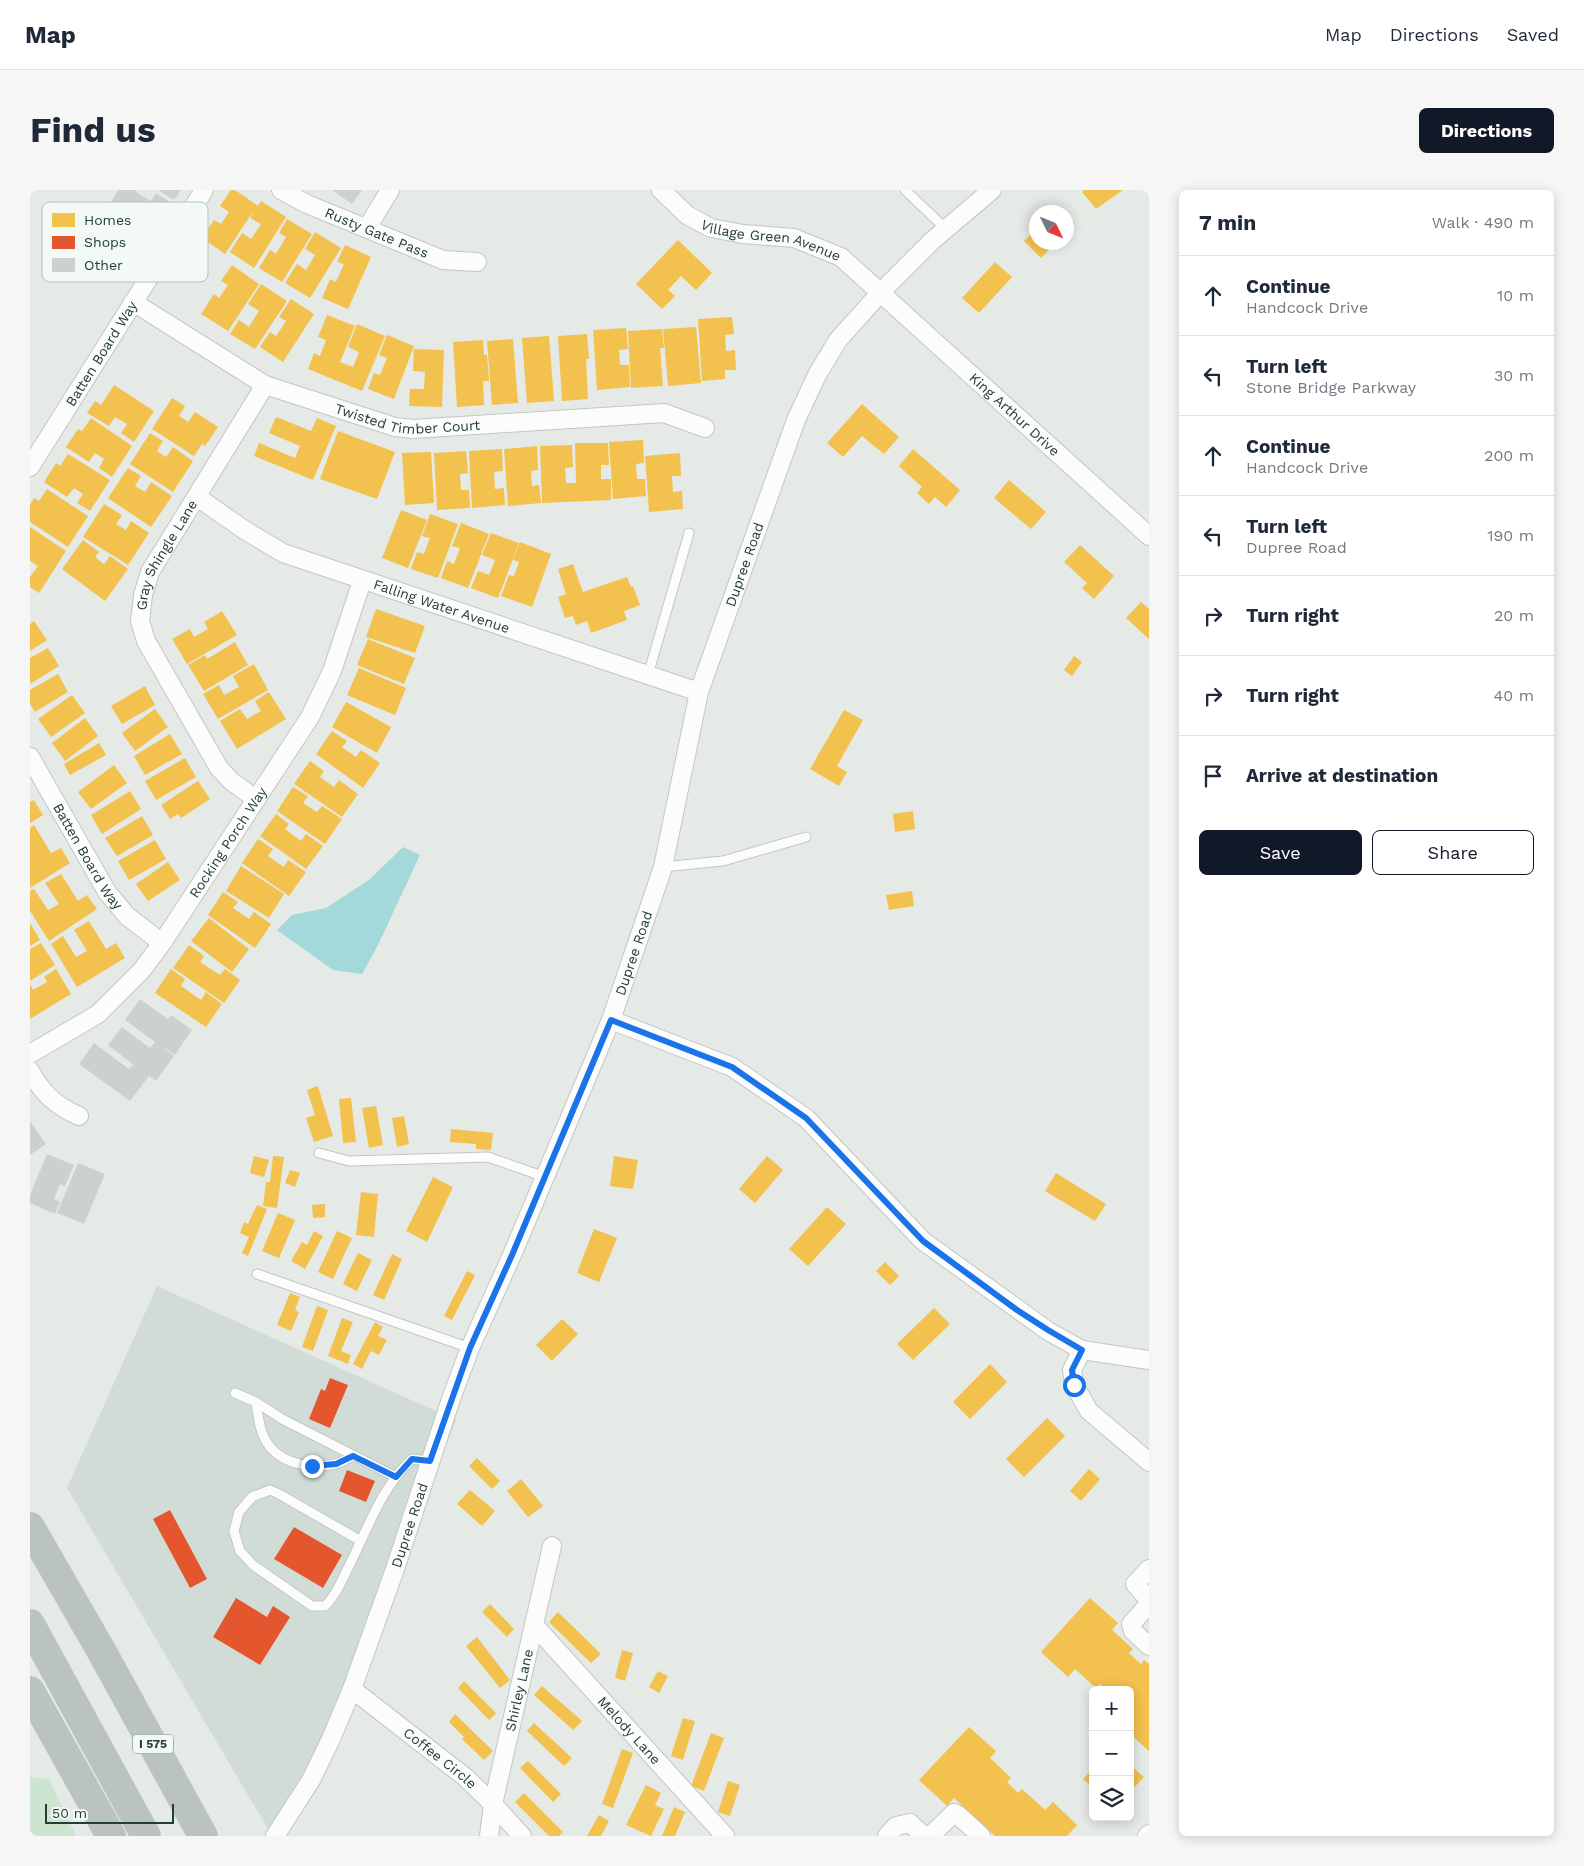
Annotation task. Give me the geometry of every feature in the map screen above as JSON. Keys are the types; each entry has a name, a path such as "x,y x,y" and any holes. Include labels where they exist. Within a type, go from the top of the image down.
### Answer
{"highway":[{"name":"I 575","path":"30,1527 102,1652 203,1836"},
{"path":"30,1624 146,1836"},
{"path":"102,1652 176,1755 220,1836"},
{"path":"30,1691 112,1836"}],"street":[{"name":"Batten Board Way","path":"196,202 204,190"},
{"name":"Rusty Gate Pass","path":"281,190 308,204 443,260 477,262"},
{"path":"367,228 390,190"},
{"name":"Village Green Avenue","path":"661,190 687,215 711,228 743,234 794,238 841,257 881,292"},
{"name":"Dupree Road","path":"275,1836 311,1780 352,1689 470,1348 611,1020 663,867 699,692 796,420 817,375 838,340 881,292 946,229 992,190"},
{"name":"Batten Board Way","path":"30,467 146,282"},
{"name":"King Arthur Drive","path":"881,292 1149,536"},
{"name":"Twisted Timber Court","path":"133,302 265,385 395,427 413,429 664,413 706,428"},
{"name":"Gray Shingle Lane","path":"256,799 231,781 218,768 146,641 140,620 143,595 150,572 265,385"},
{"name":"Falling Water Avenue","path":"196,497 246,531 283,553 362,581 699,692"},
{"name":"Rocking Porch Way","path":"30,1054 98,1014 142,970 162,943 310,717 332,670 362,581"},
{"name":"Batten Board Way","path":"30,757 107,892 127,916 162,943"},
{"path":"611,1020 732,1067 806,1118 923,1241 1017,1310 1048,1330 1082,1350 1149,1360"},
{"path":"30,1071 38,1086 49,1098 63,1109 79,1116"},
{"path":"1082,1350 1072,1370 1074,1385 1089,1411 1149,1462"},
{"name":"Shirley Lane","path":"489,1836 493,1804 552,1546"},
{"path":"1149,1569 1135,1584 1149,1600"},
{"path":"1149,1604 1131,1624 1133,1632 1149,1646"},
{"name":"Melody Lane","path":"534,1625 725,1836"},
{"name":"Coffee Circle","path":"352,1689 465,1777 522,1836"},
{"path":"930,1836 954,1813 981,1836"},
{"path":"887,1836 896,1826 910,1823 924,1836"}],"lane":[{"path":"905,190 946,229"},
{"path":"648,675 689,533"},
{"path":"663,867 723,861 806,837"},
{"path":"319,1153 349,1161 488,1157 545,1177"},
{"path":"257,1274 470,1348"},
{"path":"235,1393 256,1402 282,1419 396,1477"},
{"path":"256,1402 259,1425 270,1447 291,1463 312,1466 336,1464 353,1456"},
{"path":"361,1542 270,1490 252,1497 239,1512 234,1531 240,1551 253,1565 312,1606 325,1606 333,1598 361,1542 380,1500 396,1477 412,1459 430,1461"}],"shaded area":[{"path":"157,1286 456,1420 413,1533 281,1836 272,1836 67,1488"}],"green space":[{"path":"30,1777 49,1779 76,1836 30,1836"}],"water":[{"path":"403,847 420,855 378,945 362,974 333,970 277,930 292,915 326,908 369,880"}],"building: Homes":[{"path":"231,190 235,190 258,206 261,201 286,217 254,268 230,252 242,233 251,239 261,224 250,218 254,210 225,254 208,242 208,229 214,220 221,224 229,212 220,206"},
{"path":"1084,190 1123,190 1096,209 1082,192"},
{"path":"287,219 312,234 282,282 259,268 270,250 276,254 286,237 279,233"},
{"path":"315,232 341,248 310,298 285,283 297,264 306,270 315,255 305,249"},
{"path":"1029,236 1029,246 1024,241"},
{"path":"678,240 712,273 696,290 681,276 668,290 675,296 662,309 636,284"},
{"path":"345,245 371,257 348,309 322,298 330,279 336,282 344,264 337,262"},
{"path":"1033,250 1048,250 1041,258"},
{"path":"995,262 1012,277 979,313 962,298"},
{"path":"232,265 259,284 228,331 201,314 214,294 219,298 228,285 221,281"},
{"path":"261,284 287,301 255,349 230,334 239,320 249,327 259,311 248,304"},
{"path":"291,299 314,314 283,362 260,347 270,332 276,336 286,321 279,317"},
{"path":"327,315 355,326 340,362 353,367 359,352 348,347 357,324 385,336 362,391 308,369 314,353 320,356 326,340 318,337"},
{"path":"732,317 734,334 725,335 726,351 735,350 736,370 725,370 725,379 702,381 698,319"},
{"path":"696,327 701,383 668,386 663,329"},
{"path":"626,328 628,349 619,350 620,365 629,365 630,387 597,390 593,330"},
{"path":"662,329 664,348 660,348 663,386 631,388 628,331"},
{"path":"587,334 589,359 586,359 588,399 562,401 558,336"},
{"path":"387,335 414,346 394,399 368,389 374,373 380,375 387,358 379,355"},
{"path":"549,336 554,401 527,403 522,338"},
{"path":"513,339 518,403 492,405 487,341"},
{"path":"483,340 484,355 487,355 489,381 483,381 484,405 457,407 453,342"},
{"path":"414,349 444,350 442,407 409,406 410,389 424,389 425,372 413,371"},
{"path":"114,385 154,411 134,442 121,433 127,424 115,417 109,426 87,413 95,401 101,405"},
{"path":"172,398 185,406 179,416 188,422 195,412 218,427 205,446 202,444 194,456 152,429"},
{"path":"862,404 899,437 884,454 862,436 843,457 827,443"},
{"path":"276,417 311,431 317,418 336,426 313,480 254,456 259,443 295,458 300,446 269,433"},
{"path":"91,418 132,446 112,477 99,468 104,459 95,453 89,462 66,447 78,429 82,431"},
{"path":"338,431 395,452 377,499 320,479"},
{"path":"150,433 163,441 157,451 166,457 173,447 193,461 173,492 130,464"},
{"path":"643,440 644,463 636,464 637,479 645,479 646,496 613,499 609,442"},
{"path":"575,443 608,443 609,465 601,465 601,479 611,479 611,500 542,503 540,446 572,445 573,467 565,468 566,483 576,483"},
{"path":"537,446 538,470 531,471 532,486 539,485 541,503 508,506 504,449"},
{"path":"502,449 503,471 494,472 495,489 504,488 505,505 472,508 469,451"},
{"path":"913,449 960,490 946,507 935,497 929,504 917,493 922,487 899,466"},
{"path":"466,451 468,473 460,474 461,490 469,490 470,508 437,510 434,453"},
{"path":"431,452 434,503 405,505 402,453"},
{"path":"680,453 681,476 672,476 673,492 682,491 683,509 649,512 645,456"},
{"path":"68,454 110,480 90,511 77,503 83,494 74,488 67,497 44,482 56,463 60,466"},
{"path":"128,468 141,476 135,486 145,492 151,482 172,496 151,527 108,498"},
{"path":"1009,480 1046,512 1031,529 994,498"},
{"path":"47,489 88,516 68,547 30,522 30,505 34,498 39,501"},
{"path":"104,504 122,515 116,524 126,530 131,521 149,533 128,565 83,537"},
{"path":"401,510 427,520 408,568 382,558"},
{"path":"430,514 458,524 438,578 411,569 417,552 424,554 430,538 422,536"},
{"path":"461,523 489,534 468,588 441,578 447,561 454,564 460,548 452,546"},
{"path":"30,527 66,551 39,593 30,587 30,577 38,566 30,561"},
{"path":"491,533 519,543 498,598 471,588 478,571 489,575 495,560 482,555"},
{"path":"83,540 99,552 95,557 104,564 110,556 128,569 105,601 62,569"},
{"path":"520,542 551,554 532,607 501,596 509,575 514,576 519,562 513,560"},
{"path":"1080,545 1114,576 1094,599 1082,588 1087,583 1064,562"},
{"path":"573,564 583,592 627,577 631,587 633,586 640,605 624,611 627,620 591,633 587,621 576,625 573,616 565,618 558,597 566,594 558,569"},
{"path":"1141,602 1149,609 1149,639 1126,618"},
{"path":"376,609 425,626 415,653 366,637"},
{"path":"222,611 237,635 187,664 172,639 190,629 194,637 208,629 204,622"},
{"path":"34,621 47,640 30,651 30,624"},
{"path":"368,639 415,658 404,684 357,665"},
{"path":"235,642 248,665 204,691 188,665 205,655 207,659"},
{"path":"48,648 59,666 30,684 30,658"},
{"path":"1074,656 1082,662 1072,676 1064,670"},
{"path":"254,664 268,690 218,719 203,694 219,685 224,695 239,687 233,676"},
{"path":"359,668 406,688 395,715 347,695"},
{"path":"58,674 68,692 35,712 30,704 30,690"},
{"path":"145,686 155,705 122,724 111,706"},
{"path":"269,692 286,719 237,749 220,721 240,709 247,719 261,711 255,701"},
{"path":"72,695 85,713 51,737 38,719"},
{"path":"346,702 391,727 377,753 332,727"},
{"path":"155,709 168,727 135,751 122,733"},
{"path":"844,710 863,720 837,766 847,772 839,786 810,769"},
{"path":"85,718 98,736 65,761 52,743"},
{"path":"332,731 347,741 342,747 356,757 361,750 380,763 363,788 316,754"},
{"path":"170,734 182,754 145,775 134,756"},
{"path":"99,743 106,755 70,775 64,764"},
{"path":"185,758 196,777 156,800 145,781"},
{"path":"310,761 324,771 320,777 334,787 339,780 358,794 342,817 294,784"},
{"path":"114,765 127,783 91,809 78,792"},
{"path":"198,781 210,799 181,818 178,814 170,819 161,805"},
{"path":"293,787 308,796 303,803 317,812 322,806 342,819 325,844 277,811"},
{"path":"130,791 141,809 102,834 91,815"},
{"path":"34,800 43,815 30,823 30,802"},
{"path":"913,811 915,829 895,832 893,814"},
{"path":"276,814 289,824 285,829 301,841 306,834 323,846 306,869 260,836"},
{"path":"142,816 153,835 117,856 105,838"},
{"path":"34,825 51,853 61,848 70,863 30,888 30,828"},
{"path":"258,839 273,849 268,856 284,867 288,860 306,872 289,896 242,863"},
{"path":"155,840 166,859 129,880 118,861"},
{"path":"168,862 180,880 148,901 136,884"},
{"path":"241,866 284,894 269,918 226,891"},
{"path":"61,874 78,901 87,895 97,909 49,941 30,911 30,891 34,889 48,910 59,904 45,883"},
{"path":"912,891 914,906 889,910 886,895"},
{"path":"223,892 238,902 233,908 249,919 254,912 271,924 255,948 208,915"},
{"path":"209,918 249,949 232,972 191,941"},
{"path":"89,921 106,949 116,943 125,958 77,987 51,944 63,936 76,957 87,951 74,930"},
{"path":"30,923 40,940 30,946"},
{"path":"41,943 55,965 30,981 30,949"},
{"path":"189,945 204,956 200,962 220,975 225,969 240,980 224,1003 173,968"},
{"path":"56,969 71,994 30,1019 30,984 33,990 47,982 44,977"},
{"path":"171,969 185,979 181,986 201,1000 206,992 222,1004 206,1027 155,993"},
{"path":"318,1086 333,1136 314,1142 306,1118 315,1115 307,1090"},
{"path":"351,1098 356,1142 343,1143 339,1099"},
{"path":"376,1106 383,1145 369,1148 362,1108"},
{"path":"404,1116 409,1144 397,1147 392,1118"},
{"path":"451,1129 493,1133 491,1150 476,1149 476,1144 450,1142"},
{"path":"254,1156 269,1160 264,1177 250,1173"},
{"path":"273,1156 284,1157 277,1208 263,1206 266,1182 270,1182"},
{"path":"614,1156 638,1160 633,1189 610,1186"},
{"path":"767,1156 783,1170 755,1203 739,1189"},
{"path":"290,1170 300,1173 295,1187 285,1183"},
{"path":"1056,1173 1106,1204 1095,1221 1045,1191"},
{"path":"433,1177 453,1187 427,1242 406,1231"},
{"path":"361,1192 378,1194 374,1237 356,1235"},
{"path":"325,1204 325,1217 313,1218 312,1205"},
{"path":"257,1205 267,1209 248,1256 242,1253 249,1237 240,1233 244,1222 248,1224"},
{"path":"827,1207 846,1224 808,1266 789,1249"},
{"path":"278,1213 295,1220 279,1258 262,1251"},
{"path":"594,1229 617,1238 599,1282 577,1273"},
{"path":"314,1231 323,1236 305,1269 291,1261 302,1242 307,1245"},
{"path":"337,1231 352,1238 333,1279 318,1272"},
{"path":"358,1253 372,1260 357,1291 343,1284"},
{"path":"392,1254 402,1259 384,1300 373,1295"},
{"path":"885,1262 899,1276 890,1285 876,1271"},
{"path":"467,1271 475,1275 452,1320 444,1316"},
{"path":"290,1293 300,1297 295,1310 299,1312 291,1331 277,1325"},
{"path":"317,1306 328,1310 313,1351 302,1347"},
{"path":"934,1308 950,1324 913,1360 897,1344"},
{"path":"342,1318 353,1322 341,1351 351,1355 348,1364 328,1356"},
{"path":"562,1319 578,1334 552,1361 536,1345"},
{"path":"375,1322 383,1327 378,1336 387,1340 379,1355 371,1351 362,1369 353,1364"},
{"path":"990,1364 1007,1382 970,1419 953,1402"},
{"path":"1047,1418 1065,1436 1024,1477 1006,1459"},
{"path":"477,1458 500,1481 492,1489 469,1466"},
{"path":"1089,1469 1100,1479 1081,1501 1070,1491"},
{"path":"521,1479 543,1506 528,1517 507,1491"},
{"path":"470,1490 495,1511 482,1526 457,1504"},
{"path":"1090,1598 1118,1623 1112,1630 1133,1649 1129,1653 1141,1664 1144,1660 1149,1664 1149,1751 1134,1738 1134,1686 1102,1686 1100,1684 1094,1686 1075,1669 1068,1677 1041,1652"},
{"path":"490,1604 514,1629 507,1637 482,1612"},
{"path":"558,1612 601,1654 591,1663 549,1622"},
{"path":"477,1637 510,1680 500,1688 466,1646"},
{"path":"622,1650 633,1653 625,1681 615,1678"},
{"path":"658,1671 668,1676 659,1693 649,1687"},
{"path":"464,1681 496,1713 489,1720 458,1688"},
{"path":"542,1686 582,1721 573,1730 534,1695"},
{"path":"455,1714 493,1751 484,1760 462,1739 464,1737 449,1722"},
{"path":"683,1718 695,1721 683,1760 671,1756"},
{"path":"534,1723 572,1758 564,1766 527,1731"},
{"path":"969,1727 996,1751 990,1758 1011,1778 1007,1782 1018,1793 1022,1789 1045,1810 1053,1802 1077,1825 1067,1836 995,1836 954,1798 947,1806 919,1780"},
{"path":"711,1733 724,1738 704,1791 691,1786"},
{"path":"622,1749 633,1753 613,1808 602,1804"},
{"path":"528,1761 561,1794 553,1802 520,1768"},
{"path":"1134,1768 1144,1777 1134,1788"},
{"path":"1089,1772 1089,1784 1083,1779"},
{"path":"728,1781 740,1785 730,1816 718,1812"},
{"path":"646,1785 661,1793 655,1805 664,1809 651,1836 626,1825"},
{"path":"524,1793 563,1832 559,1836 549,1836 515,1802"},
{"path":"674,1807 685,1812 675,1836 662,1836"},
{"path":"599,1815 609,1821 601,1836 587,1836"}],"building: Shops":[{"path":"330,1378 348,1385 330,1428 309,1419 321,1389 325,1391"},
{"path":"347,1470 375,1481 366,1502 339,1491"},
{"path":"170,1510 207,1579 190,1588 153,1519"},
{"path":"294,1527 342,1555 323,1588 274,1559"},
{"path":"236,1598 267,1617 273,1606 290,1617 260,1665 213,1637"}],"building: Other":[{"path":"118,190 137,190 136,192 151,201 156,193 170,202 111,202"},
{"path":"158,190 181,190 174,200"},
{"path":"332,190 362,190 352,204"},
{"path":"140,999 168,1019 171,1015 192,1030 175,1055 160,1045 174,1056 156,1081 149,1076 130,1101 79,1064 94,1043 129,1069 133,1065 139,1069 108,1045 122,1027 150,1048 155,1042 125,1020"},
{"path":"30,1121 46,1144 30,1155"},
{"path":"47,1154 74,1165 65,1186 60,1184 54,1199 60,1202 55,1214 30,1203 30,1195"},
{"path":"78,1163 105,1174 84,1224 57,1213"}],"route":[{"path":"312,1466 336,1464 353,1456 396,1477 400,1470 412,1459 430,1461 470,1348 512,1255 611,1020 732,1067 806,1118 923,1241 1017,1310 1082,1350 1072,1370 1074,1385"}]}
